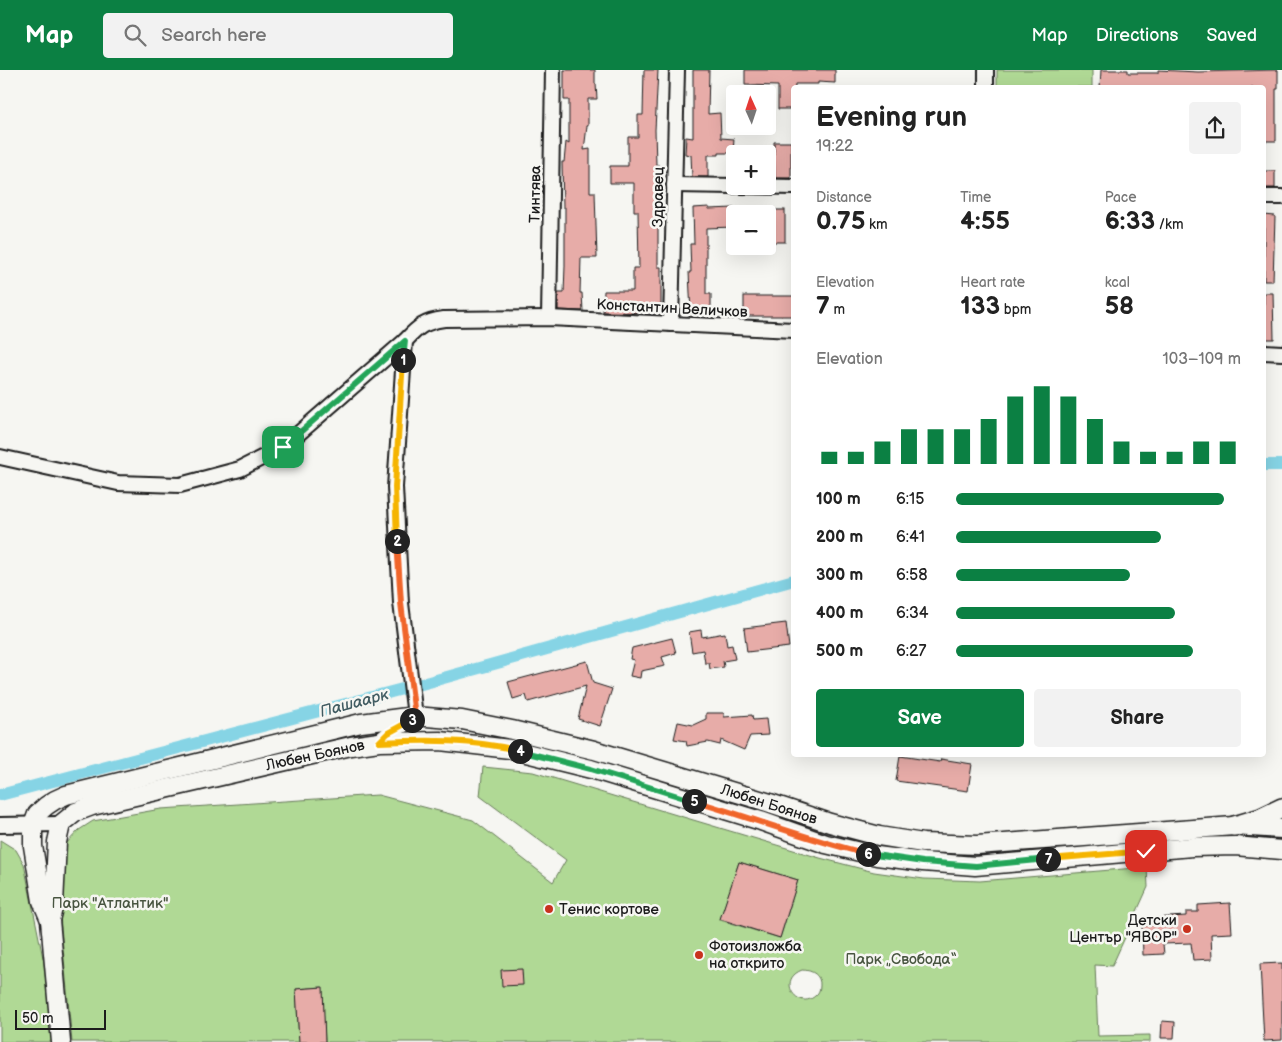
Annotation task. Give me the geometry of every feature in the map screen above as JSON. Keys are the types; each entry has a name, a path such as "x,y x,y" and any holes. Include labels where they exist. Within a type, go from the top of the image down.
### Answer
{"main road":[{"path":"1234,826 1261,818 1282,808"}],"street":[{"name":"Тинтява","path":"549,318 553,70"},
{"name":"Здравец","path":"671,324 677,70"},
{"path":"986,70 986,85"},
{"path":"674,185 726,186"},
{"path":"776,187 791,187"},
{"path":"1266,197 1282,197"},
{"name":"Константин Величков","path":"0,458 118,483 180,485 240,469 283,447 405,341 419,326 429,321 444,319 549,318 791,330"},
{"path":"379,742 388,733 406,724 415,716 401,603 395,487 405,341"},
{"path":"1266,352 1282,353"},
{"name":"Любен Боянов","path":"35,819 55,800 66,795 361,723 415,716 462,720 594,750 846,828 879,836 923,843 977,845 1234,826 1282,829"},
{"name":"Любен Боянов","path":"62,824 76,812 92,806 300,757 379,742 440,741 510,749 591,769 761,821 826,844 877,856 923,862 976,866 1192,847 1235,846 1282,850"},
{"path":"761,821 767,802"},
{"path":"35,819 33,846 42,901 50,920 61,1042"},
{"path":"0,825 35,819 62,824 57,842 54,904 50,920"}],"green space":[{"path":"997,70 1092,70 1092,85 997,85"},
{"name":"Парк „Свобода“","path":"483,767 533,772 820,858 874,872 924,879 980,881 1147,867 1148,887 1112,966 1095,965 1098,1036 1150,1035 1150,1042 325,1042 322,987 296,989 299,1042 72,1042 59,906 63,847 79,830 93,821 161,809 378,795 473,820 553,882 566,860 480,796","holes":["739,862 798,880 780,938 720,920","802,970 815,974 820,982 818,993 808,1000 802,1000 797,997 790,987 794,975"]},
{"name":"Парк \"Атлантик\"","path":"0,840 16,850 24,864 44,963 52,1042 0,1042"}],"building":[{"path":"564,70 595,70 597,99 588,99 588,126 584,150 590,149 590,192 595,192 597,258 581,258 580,293 582,293 583,311 558,310 558,293 564,293 565,266 565,207 563,207 562,162 564,162 566,142 569,144 569,100 564,100"},
{"path":"644,70 658,70 655,130 656,165 659,165 660,190 662,190 662,211 658,211 658,267 661,267 661,313 603,312 604,291 633,291 633,268 639,268 638,211 634,211 634,183 610,183 610,166 628,166 628,137 638,137 638,115 643,115"},
{"path":"693,70 709,70 708,114 720,113 721,138 734,139 734,145 726,145 726,153 708,155 708,177 692,177 691,155 685,154 686,137 693,138"},
{"path":"745,70 835,70 835,83 818,82 818,84 791,85 791,109 778,109 778,86 745,85"},
{"path":"1101,70 1128,70 1128,73 1158,73 1158,70 1198,72 1278,70 1276,141 1266,141 1266,85 1100,85"},
{"path":"774,142 791,142 791,178 776,178 776,145 774,145"},
{"path":"1266,171 1275,171 1275,188 1266,188"},
{"path":"693,208 726,208 726,227 706,228 706,294 711,294 711,314 691,314 689,272 691,272 690,244 694,244"},
{"path":"776,210 785,210 785,242 776,242"},
{"path":"1266,215 1275,216 1273,281 1266,281"},
{"path":"1266,293 1273,293 1274,339 1266,339"},
{"path":"744,296 791,296 791,316 744,316"},
{"path":"786,623 789,647 747,652 744,628"},
{"path":"701,630 702,637 725,633 727,646 732,645 735,659 723,661 724,667 710,669 709,663 705,663 703,650 692,652 689,632"},
{"path":"672,638 676,653 662,657 665,666 641,671 640,678 630,676 634,660 630,659 632,648"},
{"path":"587,661 593,683 612,689 600,726 578,719 586,686 528,702 526,695 513,699 508,682"},
{"path":"706,713 724,713 724,717 752,715 753,720 766,719 768,735 750,736 744,750 721,740 720,745 708,742 687,746 686,741 674,739 678,722 693,725 706,719"},
{"path":"900,757 940,762 941,759 972,764 968,791 896,781"},
{"path":"739,862 798,880 780,938 720,919"},
{"name":"Детски Център \"ЯВОР\"","path":"1230,903 1232,933 1211,934 1212,959 1193,960 1191,943 1163,944 1164,954 1143,955 1142,926 1154,925 1153,918 1186,916 1186,912 1198,912 1198,905"},
{"path":"1282,963 1282,1040 1264,1041 1260,964"},
{"path":"522,969 523,985 502,986 501,970"},
{"path":"323,987 325,1042 299,1042 296,989"},
{"path":"1162,1021 1175,1022 1174,1038 1161,1038"}],"waterway":[{"name":"Пашаарк","path":"1266,465 1282,465"},
{"name":"Пашаарк","path":"0,795 429,682 791,581"}],"place":[{"name":"Тенис кортове","path":"549,909"},
{"name":"Детски Център \"ЯВОР\"","path":"1187,929"},
{"name":"Фотоизложба на открито","path":"699,955"}],"route":[{"path":"283,447 405,341 395,487 401,603 415,716 406,724 388,733 379,742 440,741 510,749 591,769 761,821 826,844 877,856 976,866 1146,851"}]}
